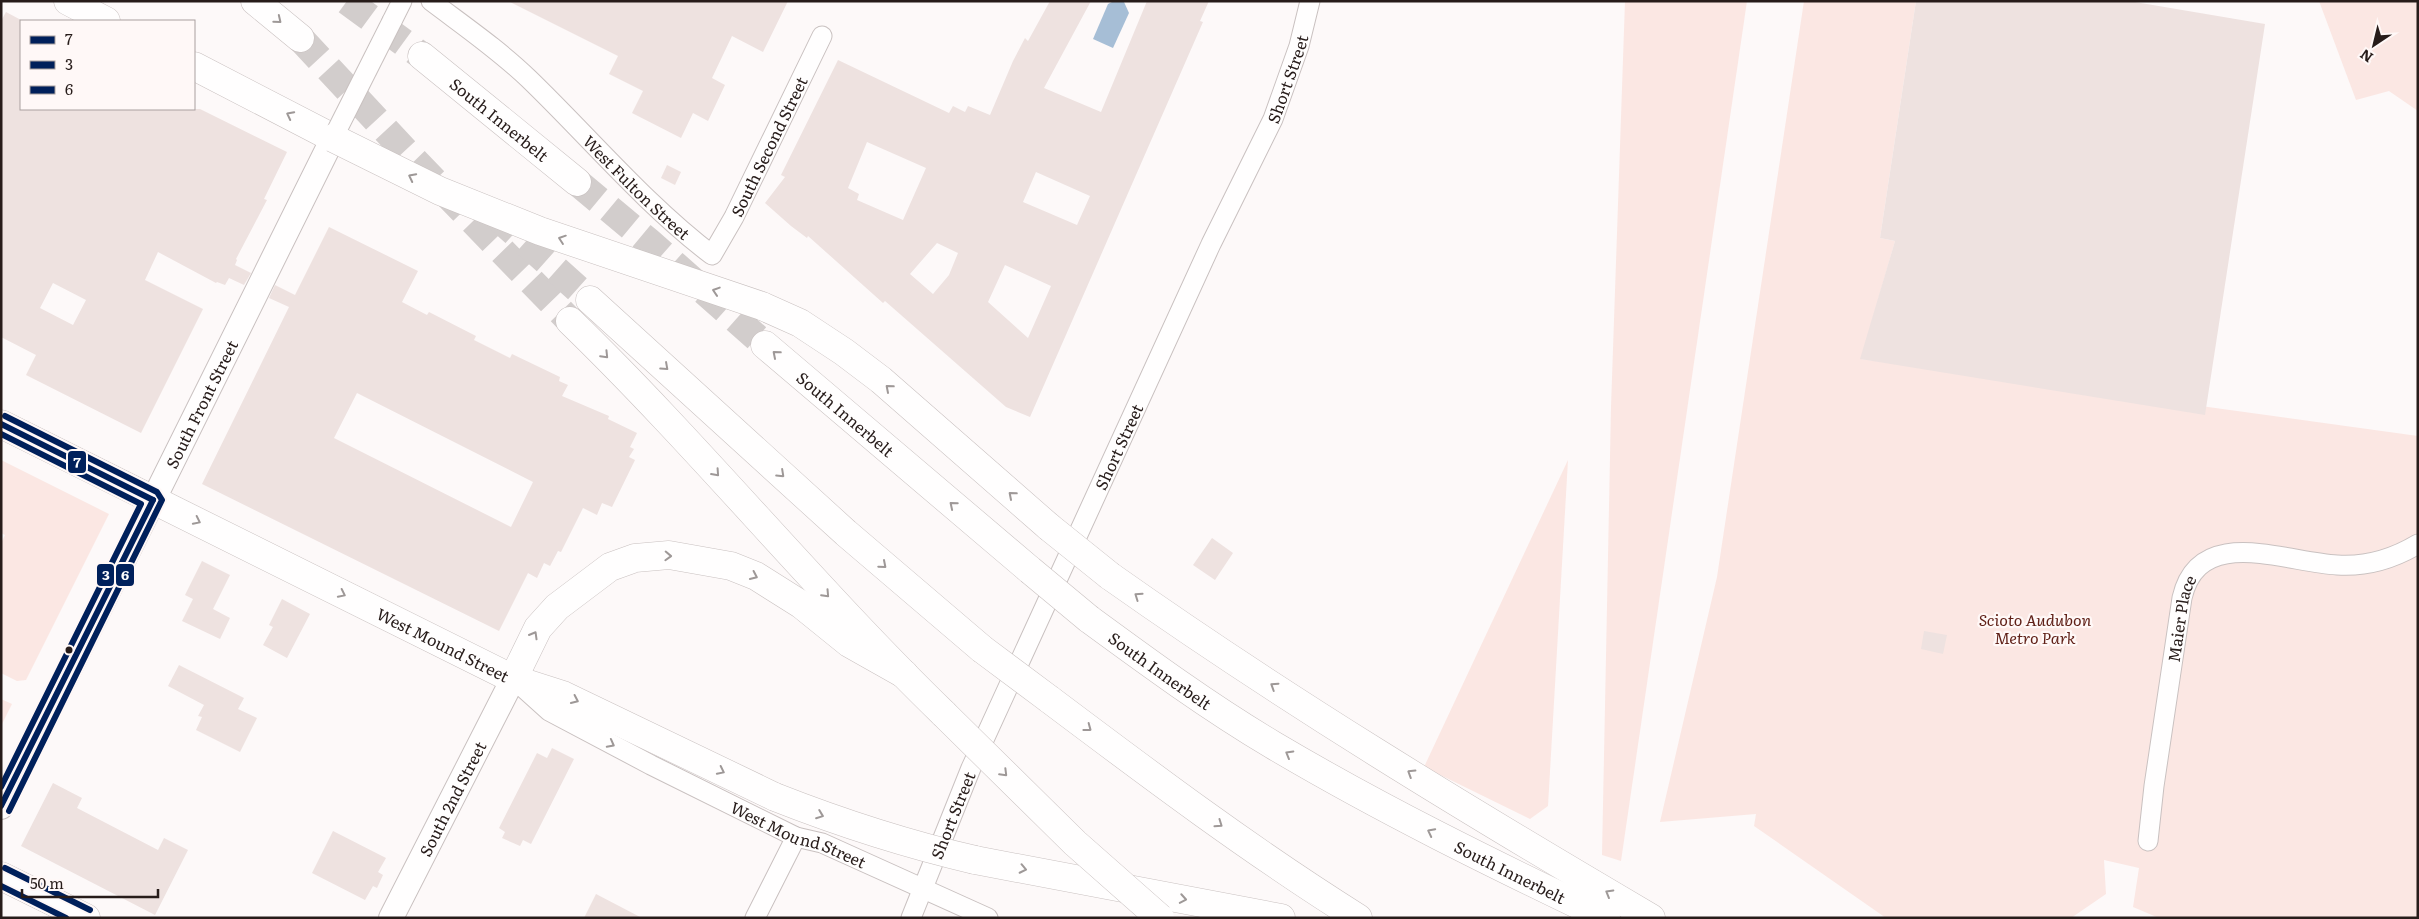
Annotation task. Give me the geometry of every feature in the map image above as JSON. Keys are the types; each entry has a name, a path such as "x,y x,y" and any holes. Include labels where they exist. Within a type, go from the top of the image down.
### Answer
{"main road":[{"path":"68,1 104,20"},
{"path":"255,1 300,38"},
{"name":"South Innerbelt","path":"422,56 577,182"},
{"path":"195,67 440,191 540,232 762,306 800,323 844,352 880,380 1049,527 1110,576 1166,616 1278,689 1527,845 1651,918"},
{"path":"590,300 846,533 982,649 1161,784 1320,894 1358,918"},
{"path":"570,321 674,426 822,589 904,674 1075,843 1160,918"},
{"name":"South Innerbelt","path":"765,345 1030,570 1089,618 1178,684 1272,745 1373,803 1521,878 1606,918"},
{"name":"West Mound Street","path":"1,424 512,679"},
{"path":"904,674 849,643 802,606 756,576 731,566 669,555 635,558 610,567 557,607 538,628 512,679 563,695 775,797 874,834 975,860 1281,918"},
{"path":"1,876 86,918"}],"street":[{"name":"South Front Street","path":"1,807 402,1"},
{"name":"West Fulton Street","path":"431,1 513,65 630,183 686,235 712,255"},
{"name":"Short Street","path":"911,918 959,795 1006,690 1211,244 1273,119 1299,46 1310,1"},
{"name":"South Second Street","path":"712,255 734,217 822,36"},
{"name":"Maier Place","path":"2148,841 2154,786 2180,611 2186,582 2193,571 2203,561 2217,554 2254,554 2347,565 2391,558 2418,544"},
{"name":"West Mound Street","path":"512,679 549,711 651,765 796,837 822,843 922,890 988,918"},
{"name":"South 2nd Street","path":"391,918 512,679"},
{"path":"755,918 796,837"}],"green space":[{"path":"1625,1 1747,1 1621,861 1602,855 1611,407"},
{"name":"Scioto Audubon Metro Park","path":"1804,1 1916,1 1880,238 1895,241 1861,359 2418,436 2418,918 2159,918 2133,907 2139,868 2104,860 2106,894 2071,918 1886,918 1754,826 1756,814 1660,822 1717,577"},
{"path":"2319,1 2418,1 2418,111 2389,91 2356,100"},
{"path":"1,460 109,514 26,680 17,681 1,673 1,543 5,535 1,533"},
{"path":"1568,460 1548,806 1530,819 1424,767"},
{"path":"1,699 12,704 1,726"}],"water":[{"path":"1114,1 1124,2 1129,13 1113,48 1093,39 1108,4"}],"building":[{"path":"508,1 788,1 763,52 732,36 712,78 725,85 708,121 693,113 681,138 632,113 643,91 609,74 618,56"},
{"path":"1050,1 1091,1 1044,88 1101,112 1147,1 1209,1 1200,21 1203,22 1030,417 1006,407 885,301 883,303 808,236 807,238 791,226 765,203 785,177 781,175 838,60 949,113 953,106 965,112 968,106 990,115 1025,38 1028,41","holes":["867,142 926,168 903,220 857,200 859,194 848,188","1036,172 1090,196 1077,225 1023,202","937,243 958,253 949,275 933,294 910,274","1005,265 1051,286 1028,338 988,302"]},
{"path":"1916,1 2129,1 2265,24 2205,415 1860,359 1895,241 1880,238"},
{"path":"6,12 21,20 20,110 200,109 287,152 264,199 267,200 236,259 235,265 251,273 244,285 229,278 225,285 216,283 158,252 145,280 203,309 141,433 26,375 36,355 1,337 1,21","holes":["53,283 86,300 73,325 40,308"]},
{"path":"667,165 681,172 675,185 661,178"},
{"path":"329,227 418,271 402,302 427,315 429,312 476,336 474,340 510,358 512,354 560,377 559,381 568,385 562,396 609,416 608,419 637,433 630,447 634,449 629,457 635,460 612,507 602,503 597,515 583,508 561,552 558,551 550,566 544,563 537,578 528,573 499,631 202,484 289,307 269,298 275,285 295,295","holes":["357,393 533,482 511,527 334,438"]},
{"path":"1212,538 1233,553 1215,580 1193,565"},
{"path":"202,561 230,575 213,609 230,618 220,639 182,621 193,599 185,595"},
{"path":"282,599 310,614 287,658 263,645 273,627 269,625"},
{"path":"1924,631 1947,635 1943,654 1921,649"},
{"path":"179,665 244,698 238,709 257,718 240,752 196,730 202,717 198,716 204,705 168,686"},
{"path":"552,748 574,759 531,844 523,840 520,846 502,838 505,832 499,828 537,753 547,758"},
{"path":"53,783 82,798 77,808 158,850 164,838 188,850 155,915 21,846"},
{"path":"333,831 386,858 378,872 383,875 377,888 373,886 365,900 312,873"},
{"path":"596,894 642,918 584,918"}],"tunnel":[{"path":"347,1 422,56"},
{"path":"300,38 408,154 570,321"},
{"path":"577,182 648,241 765,345"},
{"path":"494,214 590,300"}],"transit line":[{"name":"6","path":"5,416 157,492 162,500 9,811"},
{"name":"7","path":"1,424 153,500"},
{"name":"3","path":"1,434 141,504 1,787"},
{"name":"7","path":"1,806 153,500"},
{"name":"6","path":"5,868 90,910"},
{"name":"3","path":"1,886 66,918"}]}
